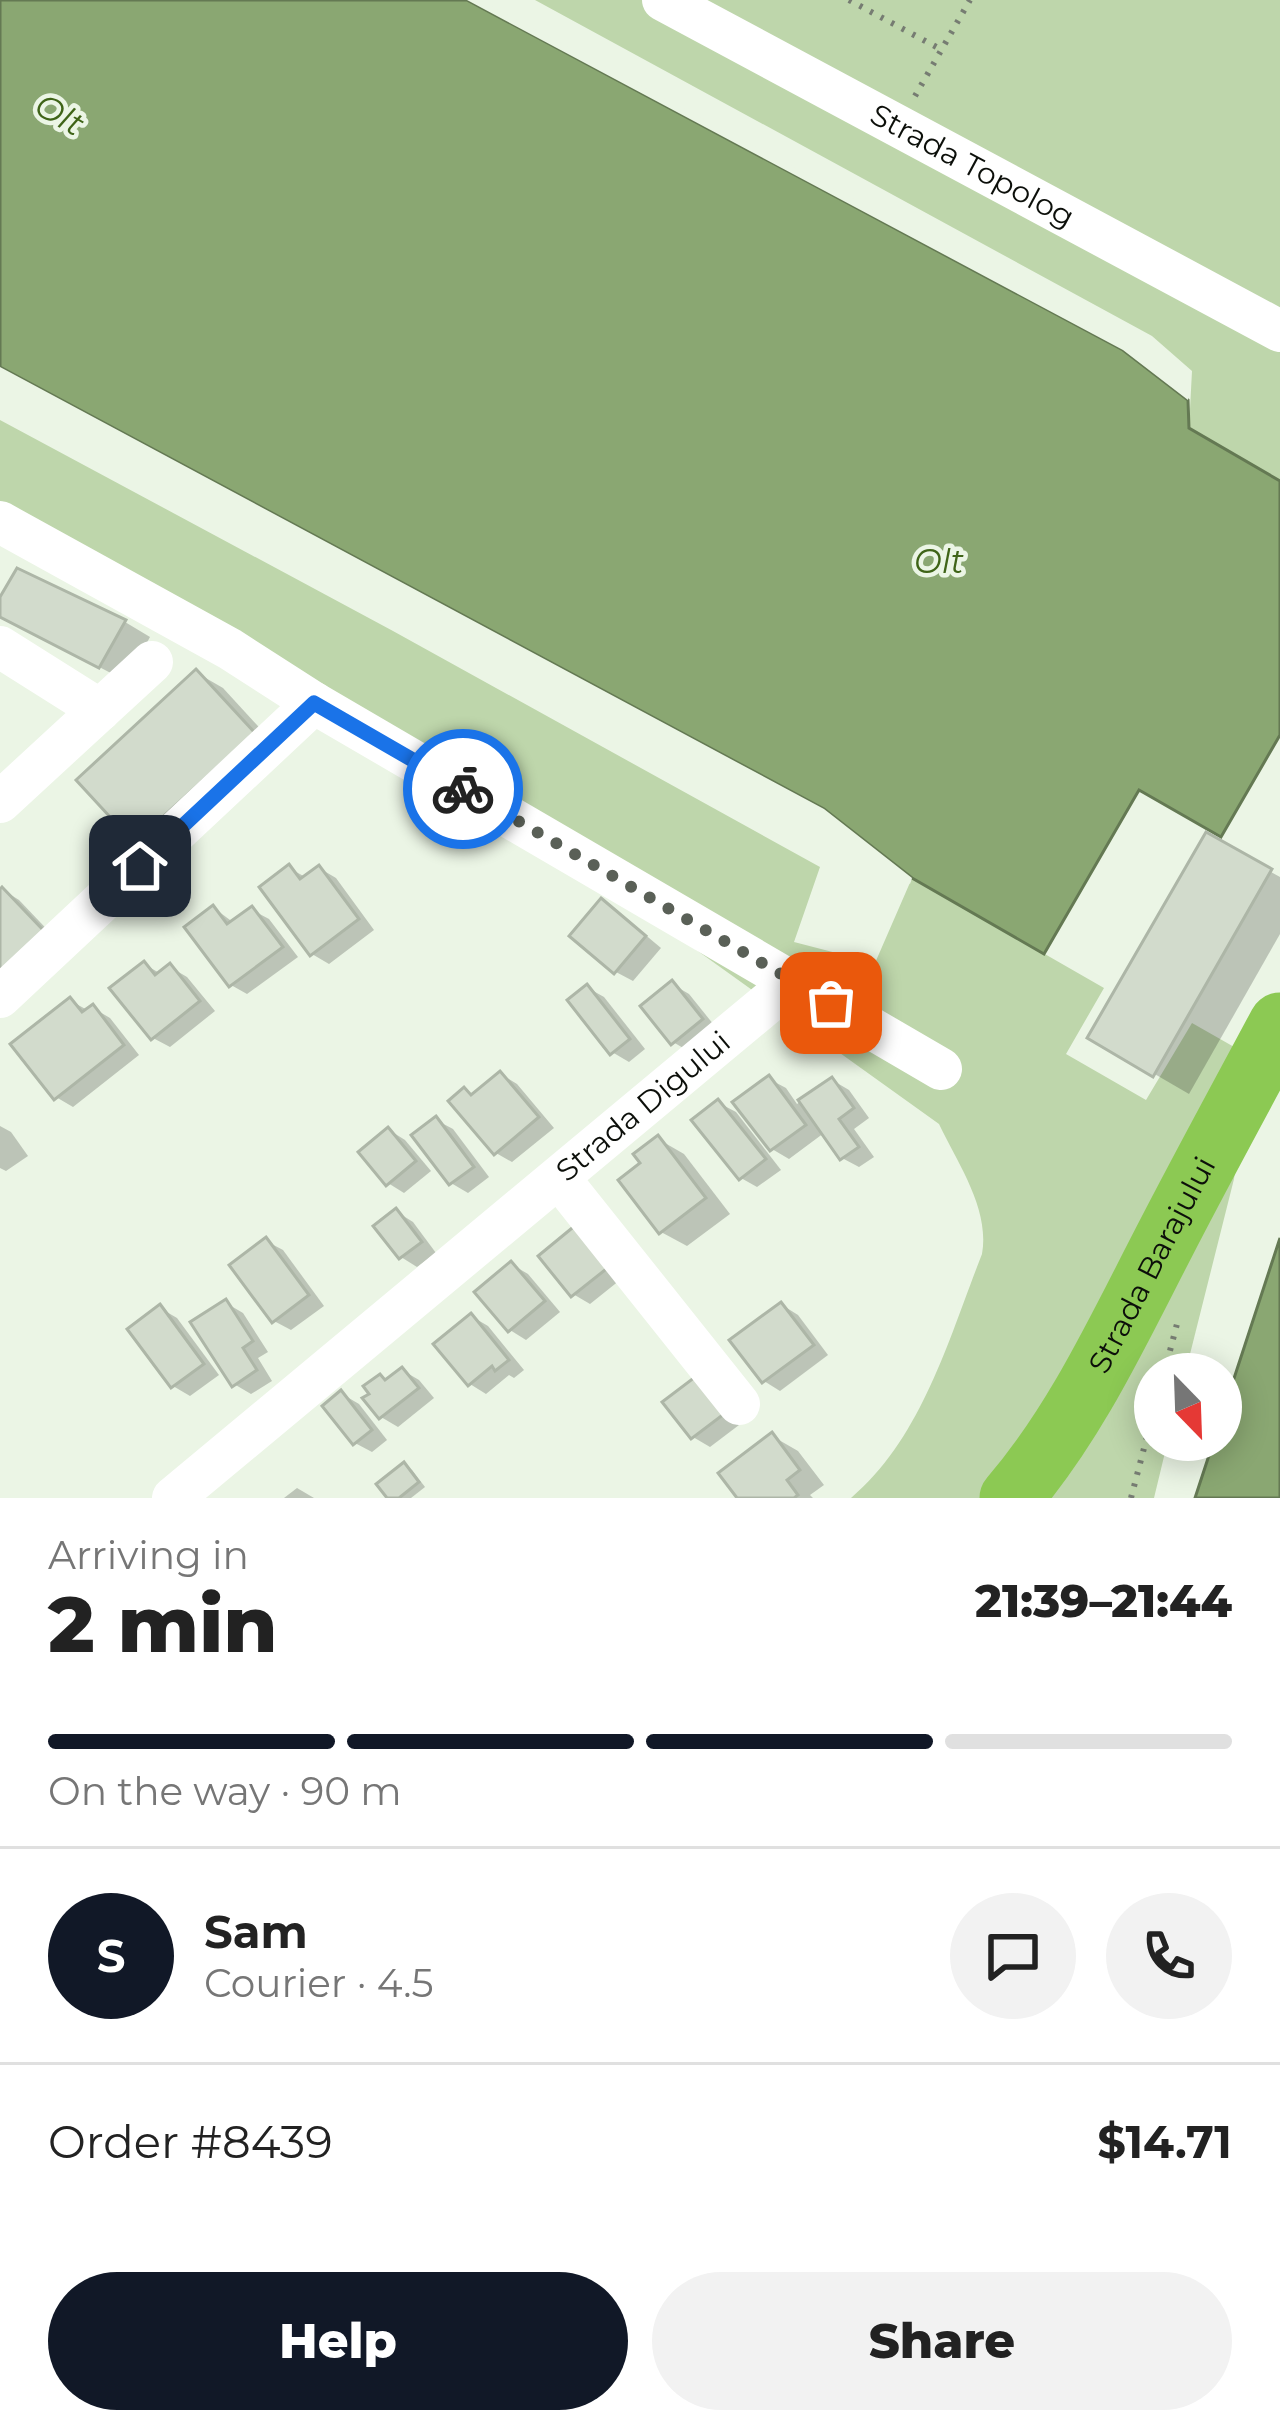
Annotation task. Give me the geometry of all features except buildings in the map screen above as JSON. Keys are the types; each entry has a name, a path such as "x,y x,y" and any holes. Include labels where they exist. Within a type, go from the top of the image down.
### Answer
{"highway":[{"name":"Strada Barajului","path":"1011,1498 1057,1436 1111,1346 1266,1049"}],"street":[{"name":"Strada Topolog","path":"663,0 1280,331"},
{"path":"0,522 230,650 941,1069"},
{"path":"0,647 100,710"},
{"path":"0,802 152,662"},
{"path":"0,997 314,703"},
{"name":"Strada Digului","path":"173,1498 794,981"},
{"path":"559,1178 739,1404"}],"path":[{"path":"849,0 941,50"},
{"path":"898,126 970,0"},
{"path":"1131,1498 1141,1461"}],"shaded area":[{"path":"535,0 1280,0 1280,481 1189,428 1192,371 1152,336"},
{"path":"0,420 820,867 794,942 875,963 912,878 1104,988 1066,1054 1146,1100 1192,1023 1271,1068 1238,1149 1190,1353 1134,1353 1134,1461 1163,1461 1154,1498 851,1498 876,1474 915,1417 982,1254 977,1204 939,1124 346,699 0,521"}],"water":[{"name":"Olt","path":"0,0 467,0 1123,350 1188,400 1189,428 1280,481 1280,735 1221,837 1139,790 1044,954 912,878 824,809 0,367"},
{"path":"1280,1238 1280,1498 1195,1498 1207,1461 1242,1461 1242,1354"}],"pier":[{"path":"467,0 480,0 1126,344 1189,393 1188,400 1123,350"},
{"path":"0,367 824,809 912,878 910,884 821,814 0,374"}],"way so far":[{"path":"463,789 831,1003"}],"route":[{"path":"140,866 314,703 463,789"}]}
